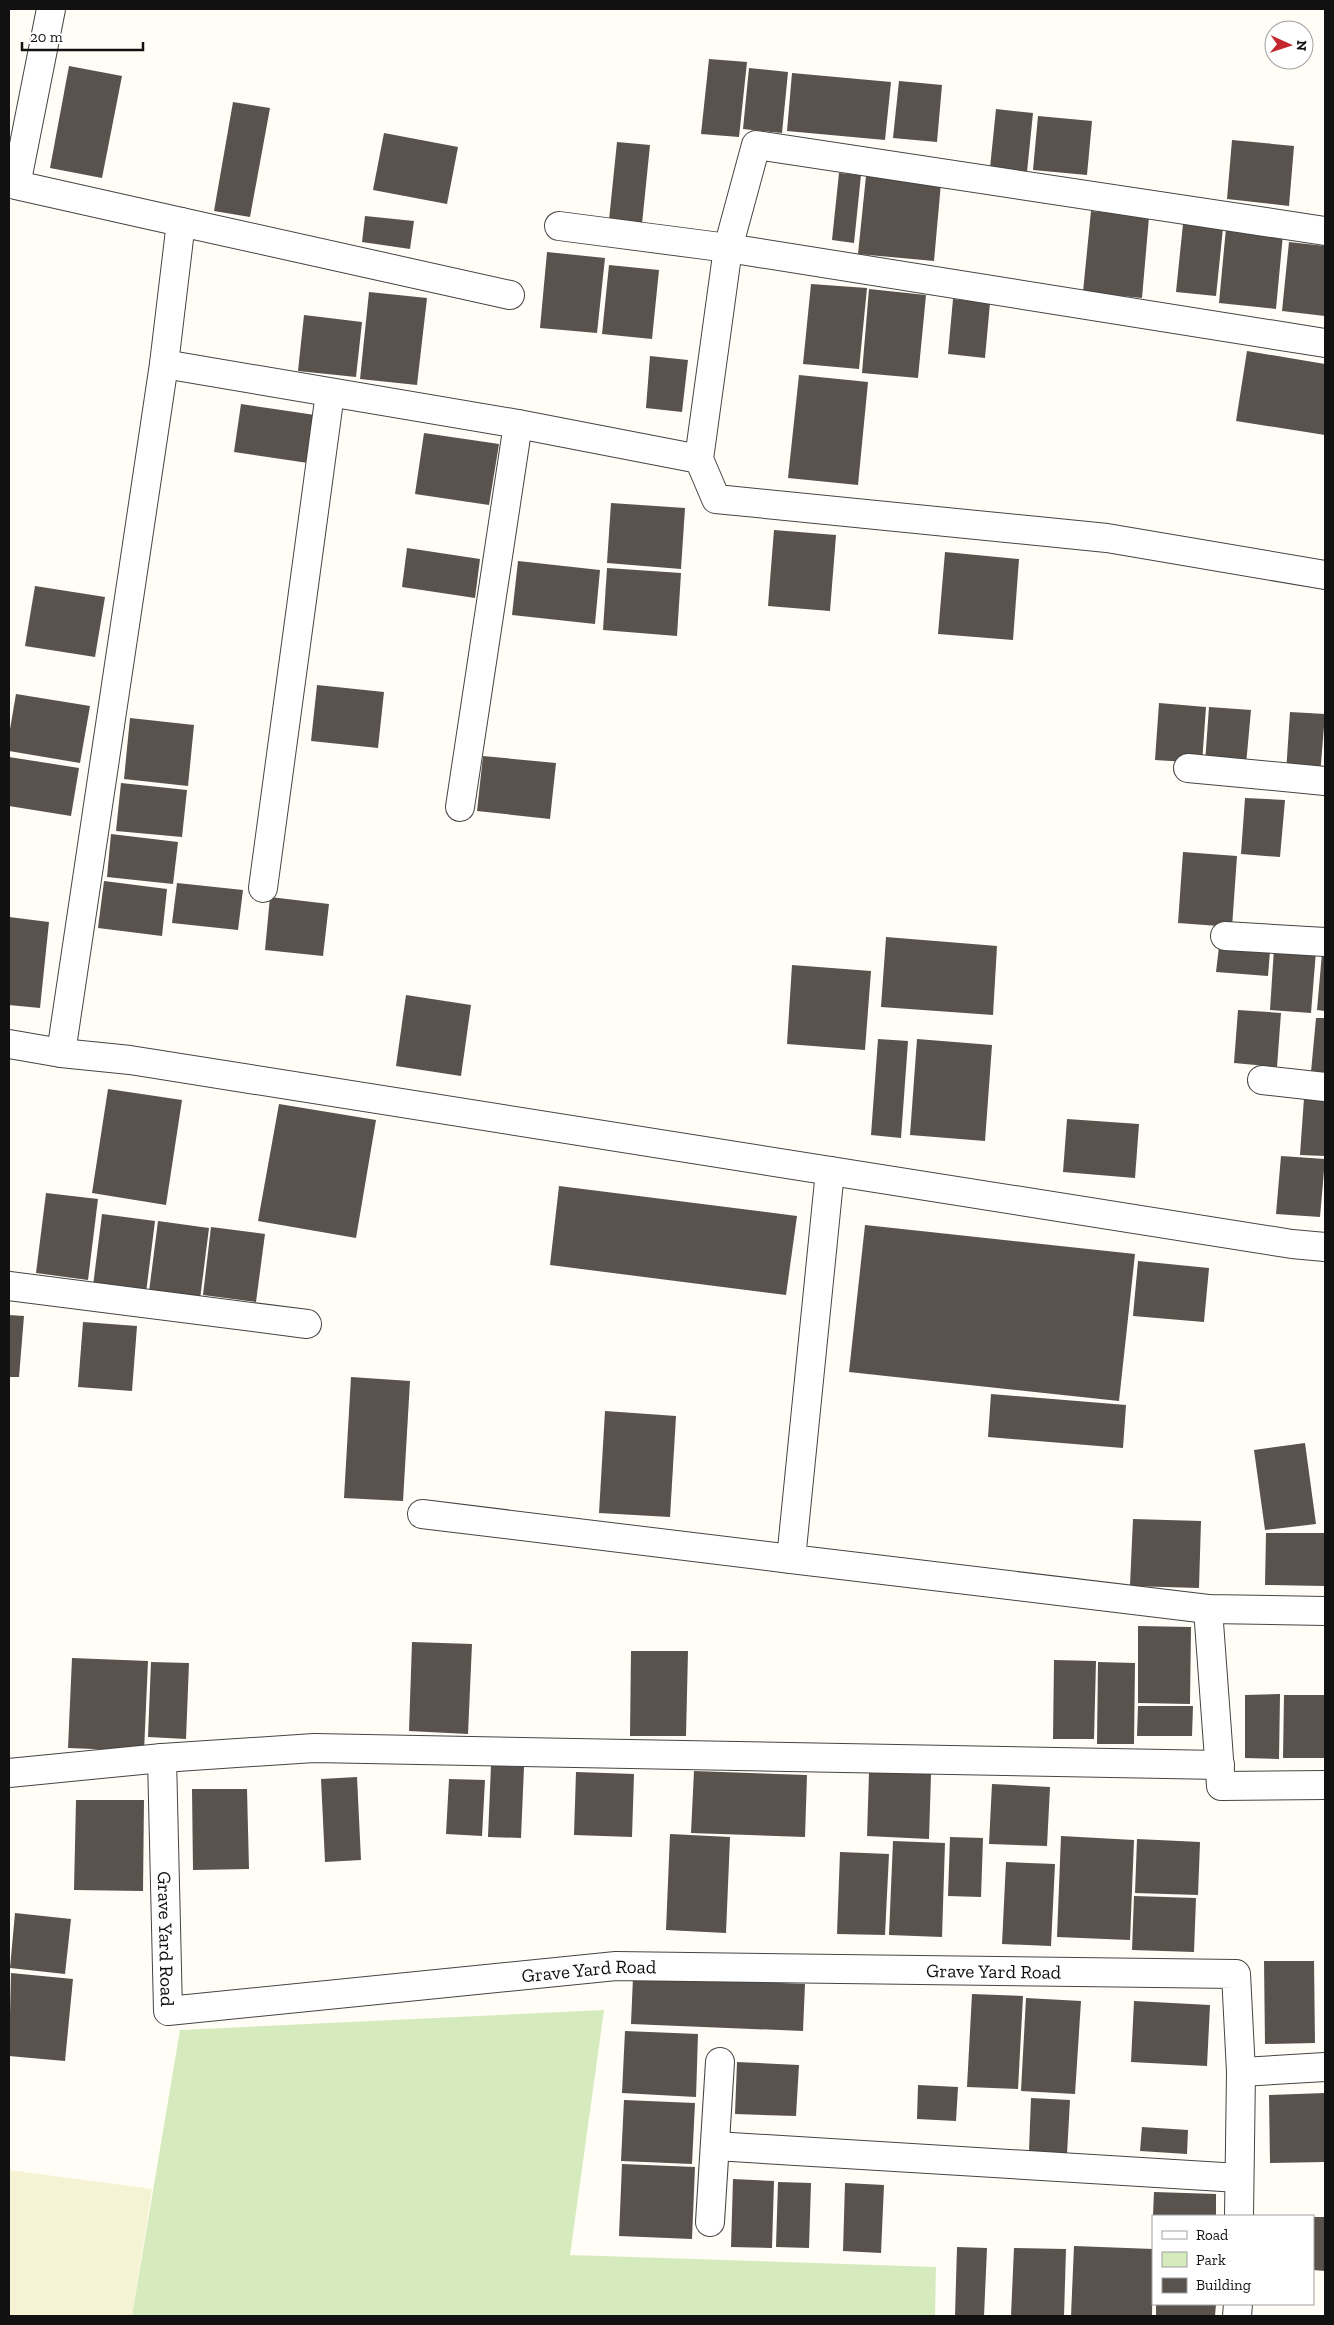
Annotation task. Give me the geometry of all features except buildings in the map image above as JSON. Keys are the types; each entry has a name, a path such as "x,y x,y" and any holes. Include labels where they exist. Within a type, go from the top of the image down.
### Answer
{"street":[{"path":"51,9 19,109 16,186 510,295"},
{"path":"1325,231 756,145 728,248 699,459 716,499 1107,538 1325,575"},
{"path":"61,1053 164,364 181,222"},
{"path":"560,226 728,248 1325,343"},
{"path":"164,364 518,424 699,459"},
{"path":"263,888 330,393"},
{"path":"460,808 518,424"},
{"path":"1188,768 1325,781"},
{"path":"1226,936 1325,942"},
{"path":"9,1044 61,1053 130,1060 1325,1247"},
{"path":"1262,1080 1325,1087"},
{"path":"791,1559 830,1171"},
{"path":"9,1286 307,1324"},
{"path":"422,1514 1208,1609 1325,1611"},
{"path":"1208,1609 1221,1786 1325,1785"},
{"path":"9,1773 162,1758 314,1748 1220,1765"},
{"name":"Grave Yard Road","path":"162,1758 168,2011 616,1966 1236,1974 1241,2072"},
{"path":"710,2222 720,2062"},
{"path":"1239,2215 1241,2072 1325,2067"},
{"path":"715,2146 1239,2178"}],"shaded area":[{"path":"9,2170 152,2189 132,2316 9,2316"}],"green space":[{"path":"604,2010 570,2255 936,2267 935,2316 132,2316 180,2030"}]}
